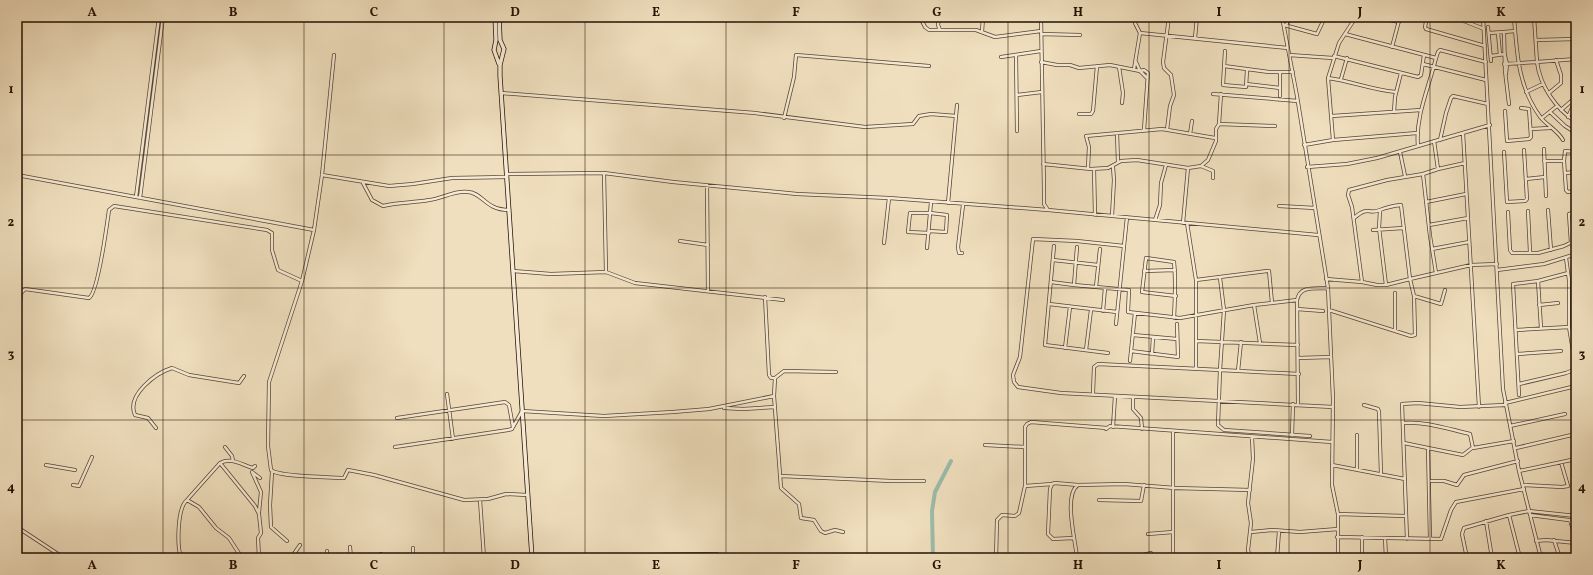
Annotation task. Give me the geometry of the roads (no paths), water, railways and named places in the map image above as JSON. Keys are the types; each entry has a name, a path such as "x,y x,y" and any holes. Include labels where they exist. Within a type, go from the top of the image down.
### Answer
{"main road":[{"path":"495,17 496,40 494,52 500,65"},
{"path":"499,17 500,40 503,46 500,65 501,93 532,558"},
{"path":"494,46 498,44 503,46"},
{"path":"494,52 498,54 503,53"}],"street":[{"path":"136,197 159,17"},
{"path":"140,198 163,17"},
{"path":"920,17 927,29 976,30 995,37 1041,33 1080,35"},
{"path":"939,17 938,24 940,30"},
{"path":"982,32 983,17"},
{"path":"1041,17 1044,204 1048,210"},
{"path":"1134,69 1140,33 1135,23 1137,17"},
{"path":"1167,130 1170,106 1174,95 1171,75 1164,68 1163,62 1169,17"},
{"path":"1195,38 1197,17"},
{"path":"1229,17 1258,18"},
{"path":"1282,17 1285,25 1298,101 1318,235 1328,288 1333,407 1332,485 1338,514 1338,558"},
{"path":"1285,25 1290,17"},
{"path":"1285,25 1317,34 1325,17"},
{"path":"1334,140 1328,78 1334,57 1345,34 1356,17"},
{"path":"1377,17 1399,22"},
{"path":"1392,46 1400,17"},
{"path":"1427,17 1426,29 1486,46"},
{"path":"1454,17 1484,29"},
{"path":"1484,17 1505,404 1529,512 1541,558"},
{"path":"1514,17 1518,64 1526,92 1542,118 1550,128 1564,140"},
{"path":"1534,17 1537,62 1544,84 1557,106 1568,117 1576,122"},
{"path":"1488,27 1491,61"},
{"path":"1489,33 1515,31"},
{"path":"1504,32 1509,104"},
{"path":"1140,33 1167,34 1288,48"},
{"path":"1498,33 1500,55"},
{"path":"1345,34 1436,58"},
{"path":"1536,40 1576,39"},
{"path":"1418,146 1417,133 1421,110 1438,52 1440,50 1486,62"},
{"path":"1001,57 1041,51"},
{"path":"1225,51 1223,85 1246,87 1247,70"},
{"path":"287,541 271,527 270,505 272,471 269,466 268,446 269,382 302,281 314,230 322,175 334,55"},
{"path":"784,118 794,77 796,55 929,66"},
{"path":"1016,55 1017,131"},
{"path":"1289,55 1347,58 1413,77 1420,76 1424,55"},
{"path":"1491,56 1505,55"},
{"path":"1340,79 1347,58"},
{"path":"1506,64 1576,59"},
{"path":"1549,93 1561,83 1561,75 1556,60"},
{"path":"1041,62 1057,65 1070,65 1079,68 1110,65 1134,69 1140,72 1146,71 1148,73 1144,130"},
{"path":"1136,62 1140,72"},
{"path":"1423,64 1487,80"},
{"path":"1079,114 1091,114 1093,111 1097,66"},
{"path":"1118,66 1123,93 1122,103"},
{"path":"1224,66 1280,73 1293,72"},
{"path":"1280,73 1280,96"},
{"path":"1394,112 1396,92 1401,73"},
{"path":"1328,78 1340,79 1354,85 1396,92"},
{"path":"1246,84 1280,88"},
{"path":"1526,92 1544,84"},
{"path":"1017,95 1042,92"},
{"path":"501,93 681,109 755,113 784,118 865,127 912,124 918,117 931,114 956,116"},
{"path":"1213,94 1298,101"},
{"path":"1201,166 1211,155 1216,127 1220,124 1221,94"},
{"path":"1440,140 1446,113 1453,96 1488,104"},
{"path":"1561,110 1576,98"},
{"path":"1568,117 1576,98"},
{"path":"948,204 957,105"},
{"path":"1542,118 1557,106"},
{"path":"1504,111 1507,141 1530,139 1531,129 1529,109 1521,108"},
{"path":"1332,116 1421,110"},
{"path":"1550,112 1565,126 1576,133"},
{"path":"1190,134 1192,120"},
{"path":"1220,124 1275,126"},
{"path":"1308,166 1347,164 1400,152 1490,125"},
{"path":"1531,129 1550,128"},
{"path":"1088,168 1089,147 1086,136 1117,134 1144,130 1167,130 1215,138"},
{"path":"1304,145 1334,140 1417,133"},
{"path":"1464,133 1466,194 1479,407"},
{"path":"1117,134 1118,162"},
{"path":"1434,141 1438,169"},
{"path":"1544,149 1546,196"},
{"path":"1504,152 1508,202 1526,201 1524,150"},
{"path":"1576,152 1566,151 1564,161 1566,192 1576,192"},
{"path":"1400,152 1405,176"},
{"path":"1043,164 1072,165 1094,169 1113,167 1118,162 1137,160 1188,168 1201,166 1213,171 1213,178"},
{"path":"1544,161 1564,161"},
{"path":"1362,282 1354,218 1348,195 1349,189 1405,176 1423,174 1465,163"},
{"path":"1155,220 1160,205 1161,183 1166,165"},
{"path":"1112,216 1114,180 1113,167"},
{"path":"1183,223 1188,168"},
{"path":"1094,169 1096,215"},
{"path":"1565,173 1576,172"},
{"path":"322,175 363,183 396,186 452,178 604,173 797,194 889,198 948,204 1048,210 1318,235"},
{"path":"604,173 606,272"},
{"path":"1423,174 1436,273"},
{"path":"17,175 314,230"},
{"path":"1525,179 1545,177"},
{"path":"363,183 372,200 383,206 403,201 428,200 466,192 474,194 495,209 509,210"},
{"path":"707,185 708,291"},
{"path":"1426,202 1466,194"},
{"path":"884,243 889,198"},
{"path":"927,248 931,202"},
{"path":"962,254 959,253 958,247 963,205"},
{"path":"1329,310 1412,336 1414,335 1414,296 1410,279 1401,205 1387,206 1380,211 1365,210 1354,218"},
{"path":"17,331 21,293 25,289 88,298 92,295 99,272 109,210 114,206 269,231 273,237 272,250 278,270 302,281"},
{"path":"1279,206 1315,208"},
{"path":"1548,210 1551,250"},
{"path":"1380,211 1380,228 1386,285"},
{"path":"1528,211 1530,252"},
{"path":"1508,212 1511,252 1538,253 1551,250 1576,240"},
{"path":"1571,243 1569,214 1576,212"},
{"path":"910,213 947,215 947,231 929,232 908,231 910,213"},
{"path":"1116,324 1127,217"},
{"path":"1429,226 1468,218"},
{"path":"1187,223 1196,280 1196,369"},
{"path":"1373,230 1380,228 1389,230 1403,228"},
{"path":"1124,246 1034,239 1032,242 1020,357 1013,375 1014,382 1023,388 1061,393 1333,407"},
{"path":"680,241 708,245"},
{"path":"1432,249 1469,242"},
{"path":"1054,246 1045,345 1108,353"},
{"path":"1074,285 1077,247"},
{"path":"1096,287 1100,249"},
{"path":"1497,270 1534,266 1576,254"},
{"path":"1174,318 1176,296 1175,270 1173,261 1148,258 1145,260 1143,293 1176,296"},
{"path":"1519,384 1575,370 1569,327 1568,273 1566,258"},
{"path":"1053,260 1098,265"},
{"path":"1326,278 1362,282 1374,285 1386,285 1471,265 1497,264"},
{"path":"1144,271 1175,270"},
{"path":"513,271 551,274 606,272 635,283 783,300"},
{"path":"1196,280 1269,271 1272,303"},
{"path":"1519,396 1514,284 1568,273"},
{"path":"1220,278 1224,310 1218,401 1218,425 1224,430 1310,436"},
{"path":"1538,280 1541,328"},
{"path":"1051,282 1129,291 1128,312 1174,318 1254,305 1297,300"},
{"path":"1103,311 1105,288"},
{"path":"1298,404 1299,374 1297,300 1299,292 1302,290 1328,288"},
{"path":"1414,296 1441,304 1445,290"},
{"path":"1395,293 1395,331"},
{"path":"764,297 769,375 771,378 775,378"},
{"path":"1539,305 1558,303"},
{"path":"1049,304 1117,312"},
{"path":"1254,305 1260,343"},
{"path":"1065,348 1070,307"},
{"path":"1297,309 1323,311"},
{"path":"1086,350 1090,310"},
{"path":"1130,361 1135,313"},
{"path":"1131,351 1178,357 1177,324"},
{"path":"1516,330 1569,327"},
{"path":"1133,335 1177,339"},
{"path":"1152,354 1153,337"},
{"path":"1196,341 1298,345"},
{"path":"1238,371 1241,342"},
{"path":"1517,354 1561,351"},
{"path":"1298,358 1331,357"},
{"path":"1093,394 1094,367 1098,364 1299,374"},
{"path":"156,428 148,418 135,415 134,405 137,395 155,376 172,368 189,375 239,383 244,376"},
{"path":"836,372 784,371 775,378 774,396 781,488 799,504 801,518 814,520 820,531 825,533 835,530 843,532"},
{"path":"1407,539 1405,516 1407,504 1402,406 1404,403 1479,407 1505,404 1576,386"},
{"path":"446,394 453,439"},
{"path":"395,447 508,430 513,427 522,411 604,416 678,412 720,407 774,396"},
{"path":"1113,426 1115,396"},
{"path":"1133,397 1133,408 1141,418 1142,429"},
{"path":"397,418 507,403 513,427"},
{"path":"1291,440 1293,404"},
{"path":"1364,405 1378,409 1379,412 1381,474"},
{"path":"720,407 743,409 775,407"},
{"path":"1510,426 1566,414"},
{"path":"996,558 997,520 1002,516 1015,516 1019,513 1024,486 1026,427 1027,424 1031,422 1107,428 1113,426 1173,432 1332,442"},
{"path":"1403,423 1422,423 1470,434 1472,436 1472,448"},
{"path":"1173,432 1173,558"},
{"path":"1516,448 1576,434"},
{"path":"1357,435 1357,469"},
{"path":"1250,558 1248,550 1251,532 1248,503 1253,459 1252,437"},
{"path":"1404,443 1463,455 1472,448 1514,441"},
{"path":"985,445 1025,447"},
{"path":"225,447 231,454 234,461"},
{"path":"1428,448 1430,540"},
{"path":"73,486 79,486 92,457"},
{"path":"1520,471 1576,459"},
{"path":"181,558 178,549 180,538 178,524 183,505 187,500 220,463 225,460 234,461 253,468 255,466"},
{"path":"1429,481 1444,481 1457,485 1464,475 1518,461"},
{"path":"1523,484 1562,487 1568,486 1561,462"},
{"path":"220,463 258,512"},
{"path":"46,465 74,470"},
{"path":"1332,466 1357,469 1405,479"},
{"path":"272,471 284,475 344,478 348,470 374,475 460,499 480,500 506,494 527,495"},
{"path":"259,558 258,538 261,533 258,512 261,492 251,472 254,472 260,478"},
{"path":"781,476 924,481"},
{"path":"1024,486 1052,484 1144,484 1172,487 1250,490"},
{"path":"1052,484 1048,534 1053,539 1073,538"},
{"path":"1099,500 1141,501 1144,484"},
{"path":"1077,558 1076,542 1073,538 1070,505 1075,487 1078,485"},
{"path":"1337,537 1430,540 1443,538 1451,510 1458,501 1524,489"},
{"path":"187,500 199,507 216,528 229,538 242,558"},
{"path":"480,500 484,558"},
{"path":"1467,558 1462,530 1486,521 1529,512 1576,516"},
{"path":"1338,514 1405,516"},
{"path":"1509,515 1520,558"},
{"path":"1530,515 1576,520"},
{"path":"1536,541 1576,541 1570,520"},
{"path":"1486,521 1492,558"},
{"path":"17,527 64,558"},
{"path":"1251,532 1278,530 1300,532 1338,529"},
{"path":"1277,558 1278,530"},
{"path":"1148,534 1173,532"},
{"path":"1362,537 1362,558"},
{"path":"1386,538 1386,558"},
{"path":"1554,540 1560,558"},
{"path":"290,558 300,545"},
{"path":"350,547 351,558"},
{"path":"412,548 413,558"},
{"path":"327,551 327,558"},
{"path":"1102,558 1140,556 1151,553"},
{"path":"635,558 655,555 717,554 717,558"}],"waterway":[{"path":"933,558 932,511 935,492 951,461"}]}
